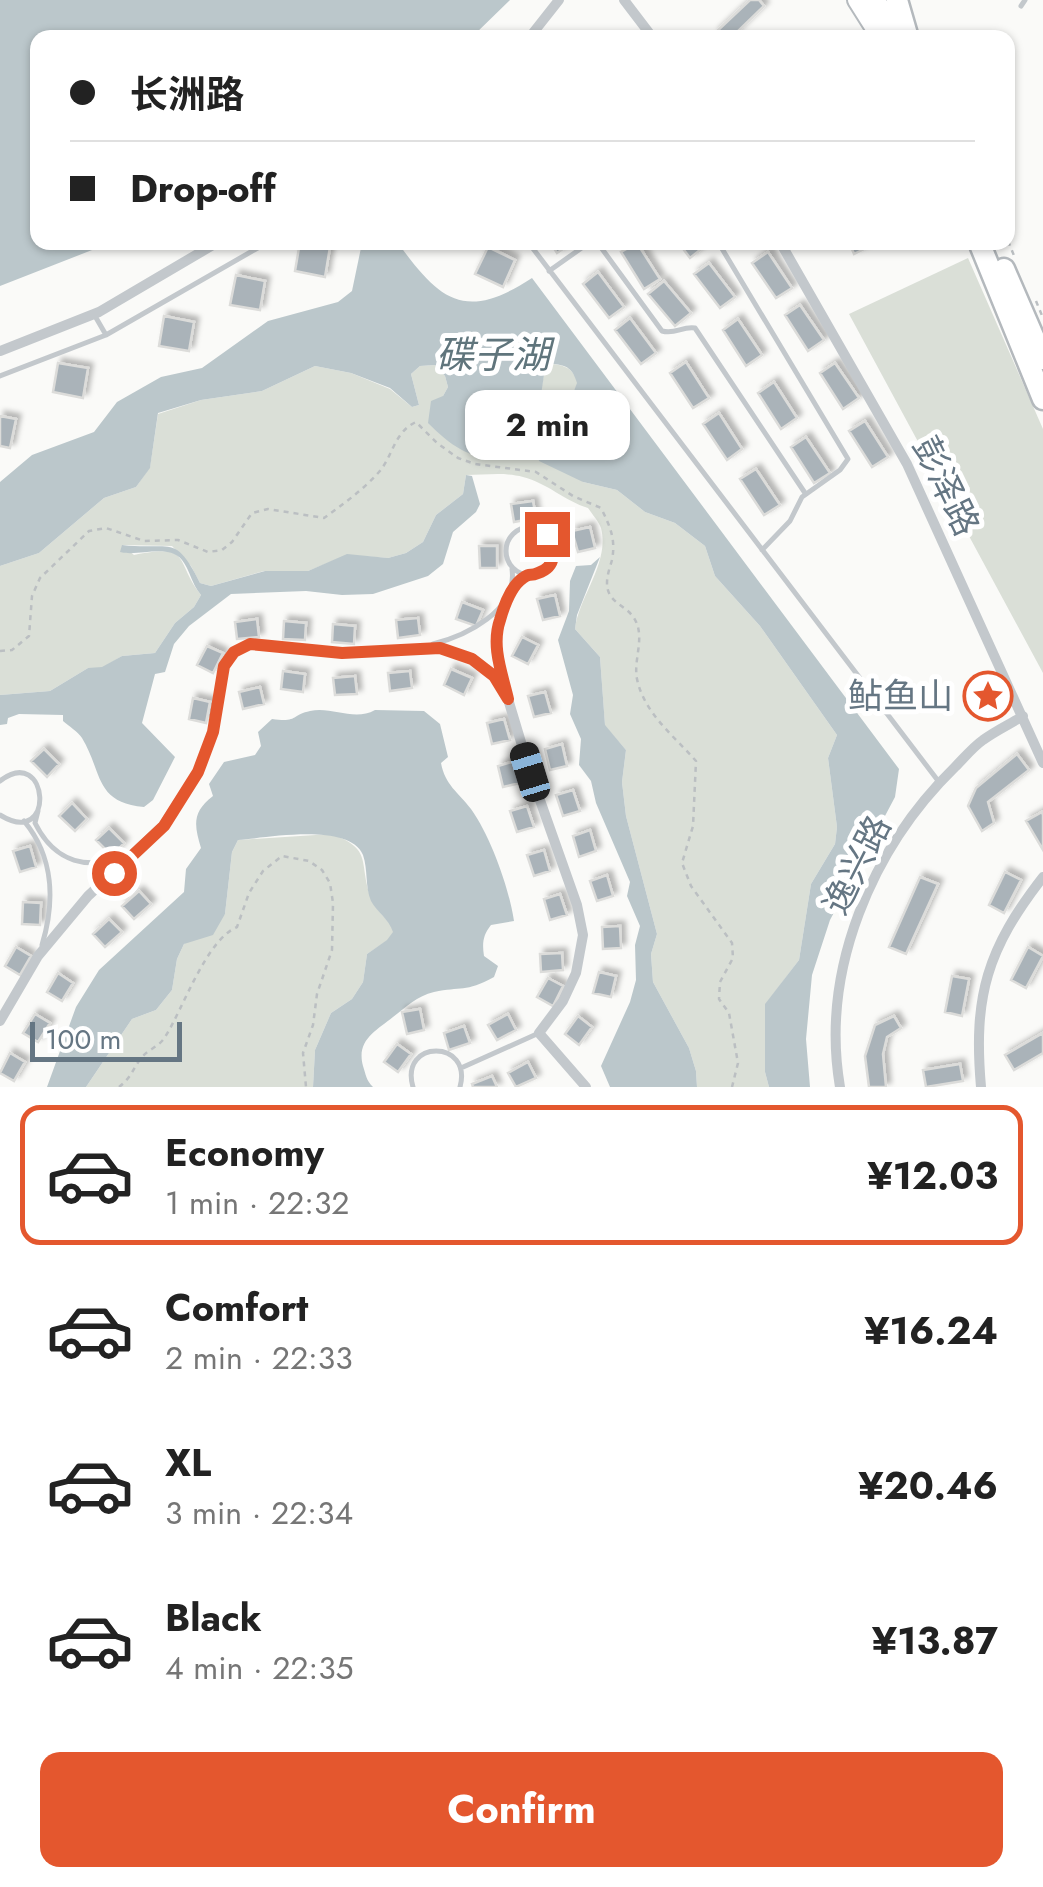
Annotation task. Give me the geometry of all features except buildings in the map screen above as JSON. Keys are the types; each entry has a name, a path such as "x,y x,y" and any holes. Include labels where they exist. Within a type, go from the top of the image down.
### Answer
{"highway":[{"path":"875,0 891,30"},
{"path":"896,0 905,30"},
{"path":"982,250 1043,398"},
{"path":"997,250 1032,312 1043,359"}],"main road":[{"path":"858,0 876,30"}],"street":[{"path":"536,30 559,0"},
{"path":"624,0 645,30"},
{"path":"0,351 94,314 204,250"},
{"name":"彭泽路","path":"785,250 907,464 1043,763"},
{"path":"0,1021 38,956 88,896 164,826 198,772 213,732 224,666 234,652 250,644 342,653 440,648 472,659 494,676 508,699 577,905 583,935 576,973 563,1001 538,1034 586,1087"},
{"name":"逸兴路","path":"840,1087 837,1020 848,943 866,894 899,831 939,782 981,741 1022,716"},
{"path":"981,1087 982,992 994,950 1012,916 1043,877"}],"lane":[{"path":"0,376 106,335 254,250"},
{"path":"534,250 939,782"},
{"path":"549,271 582,250"},
{"path":"600,250 662,331 671,334 695,328 805,494"},
{"path":"723,250 848,459 840,470 805,494 790,521 762,550"},
{"path":"94,314 106,335"},
{"path":"412,649 450,640 489,618 513,577 506,552 514,533 538,528 553,543 553,558 547,568 513,589 496,632 508,699"},
{"path":"511,566 530,575"},
{"path":"0,781 11,774 35,780 42,798 35,823 52,850 68,859 91,866 140,850"},
{"path":"0,815 10,821 24,821 38,811"},
{"path":"24,821 42,849 50,878 50,910 38,956"},
{"path":"461,1068 538,1034"},
{"path":"413,1087 410,1080 414,1064 426,1052 443,1051 451,1054 461,1068 460,1087"}],"path":[{"path":"0,651 12,650 28,636 32,596 40,578 89,531 106,528 144,541 178,540 208,552 222,550 232,542 252,513 268,509 324,518 382,470 390,448 416,422 458,458 474,464 536,472 573,496 601,508 613,531 613,554 606,584 612,600 634,618 640,640 636,676 643,697 658,720 696,761 693,826 682,863 690,886 732,943 733,958 720,982 719,999 729,1012 738,1063 732,1087"},
{"path":"119,1087 134,1076 142,1058 163,1041 205,963 227,932 237,928 249,892 263,871 282,856 295,856 322,870 334,902 332,950 303,1053 306,1087"}],"shaded area":[{"path":"968,258 1043,429 1043,673 849,314"},
{"path":"553,364 569,369 578,383 554,433 583,482 617,490 645,512 675,523 705,546 715,576 760,626 837,735 828,758 837,827 835,844 811,884 799,960 765,1005 765,1072 769,1087 697,1087 689,1048 653,982 651,954 657,934 626,816 622,782 626,750 605,726 600,657 575,629 598,567 601,528 588,508 540,483 509,475 466,475 463,494 436,515 423,542 406,553 388,558 347,555 308,571 264,571 211,586 200,583 191,566 172,546 122,545 134,555 166,551 180,558 201,595 194,607 175,623 155,653 122,656 102,668 88,668 50,691 0,695 0,566 39,553 104,498 136,487 150,467 158,414 201,400 262,391 315,366 351,373 390,389 412,407 419,405 411,374 420,366 435,365 445,376 448,387 443,396 471,455 505,459 518,457 502,427 503,410 540,396 544,374"},
{"path":"331,834 354,845 359,852 373,903 394,932 367,954 363,982 352,999 331,1013 315,1050 313,1087 86,1087 132,1019 156,1010 172,990 184,944 225,914 232,852 238,840"}],"water":[{"path":"0,0 510,0 479,30 30,30 30,250 92,250 0,286"},
{"name":"碟子湖","path":"361,250 403,250 441,291 471,302 509,292 532,278 899,769 895,797 830,920 812,975 806,1039 810,1087 769,1087 765,1072 765,1004 799,960 811,884 835,844 837,827 828,758 837,735 760,626 715,576 705,546 675,523 645,512 617,490 583,482 539,461 539,437 554,432 559,424 557,413 569,404 577,383 569,369 553,364 544,375 541,395 503,410 502,426 522,435 524,448 518,457 503,459 468,453 428,423 431,401 443,396 448,387 445,376 435,365 420,366 411,374 419,405 412,407 390,388 351,373 315,366 262,391 201,400 158,413 150,468 136,487 104,498 39,553 0,566 0,482 32,455 94,432 117,402 161,377 202,368 268,321 338,302 352,291"},
{"name":"碟子湖","path":"466,475 472,476 480,504 453,532 443,564 428,576 373,594 231,594 189,626 174,644 165,672 155,674 142,723 175,757 153,800 144,807 116,799 108,792 82,738 63,721 63,715 19,714 0,725 0,695 50,691 88,668 102,667 122,656 155,653 175,623 194,607 201,595 182,560 169,552 120,552 122,545 177,550 200,583 211,586 265,571 308,571 347,554 388,558 423,542 436,515 463,494"},
{"path":"600,557 575,629 600,657 605,725 626,750 622,782 626,816 657,934 651,954 653,982 689,1048 697,1087 610,1087 601,1066 630,1002 636,980 635,945 640,926 627,896 630,882 596,803 591,781 579,765 581,739 570,714 573,695 558,640 569,611 570,581 576,566 591,565"},
{"path":"318,710 359,715 375,710 424,711 440,724 448,757 441,763 443,771 485,834 512,908 514,921 491,925 484,939 484,956 498,966 494,977 469,987 422,996 374,1032 362,1049 373,1087 313,1087 315,1050 331,1013 352,999 363,982 367,954 393,932 371,901 363,855 355,845 342,838 306,834 238,840 232,852 225,914 213,935 184,944 172,990 156,1010 132,1019 86,1087 47,1087 76,1007 99,970 184,892 186,869 201,848 196,826 198,813 213,796 209,784 224,762 255,755 261,746 258,732 272,719 290,719"}],"place":[{"name":"鲇鱼山","path":"988,696"}],"route":[{"path":"114,873 164,826 198,772 213,732 224,666 234,652 250,644 342,653 440,648 472,659 494,676 508,699 496,632 513,589 521,579 547,568 553,558 553,543 547,534"}]}
